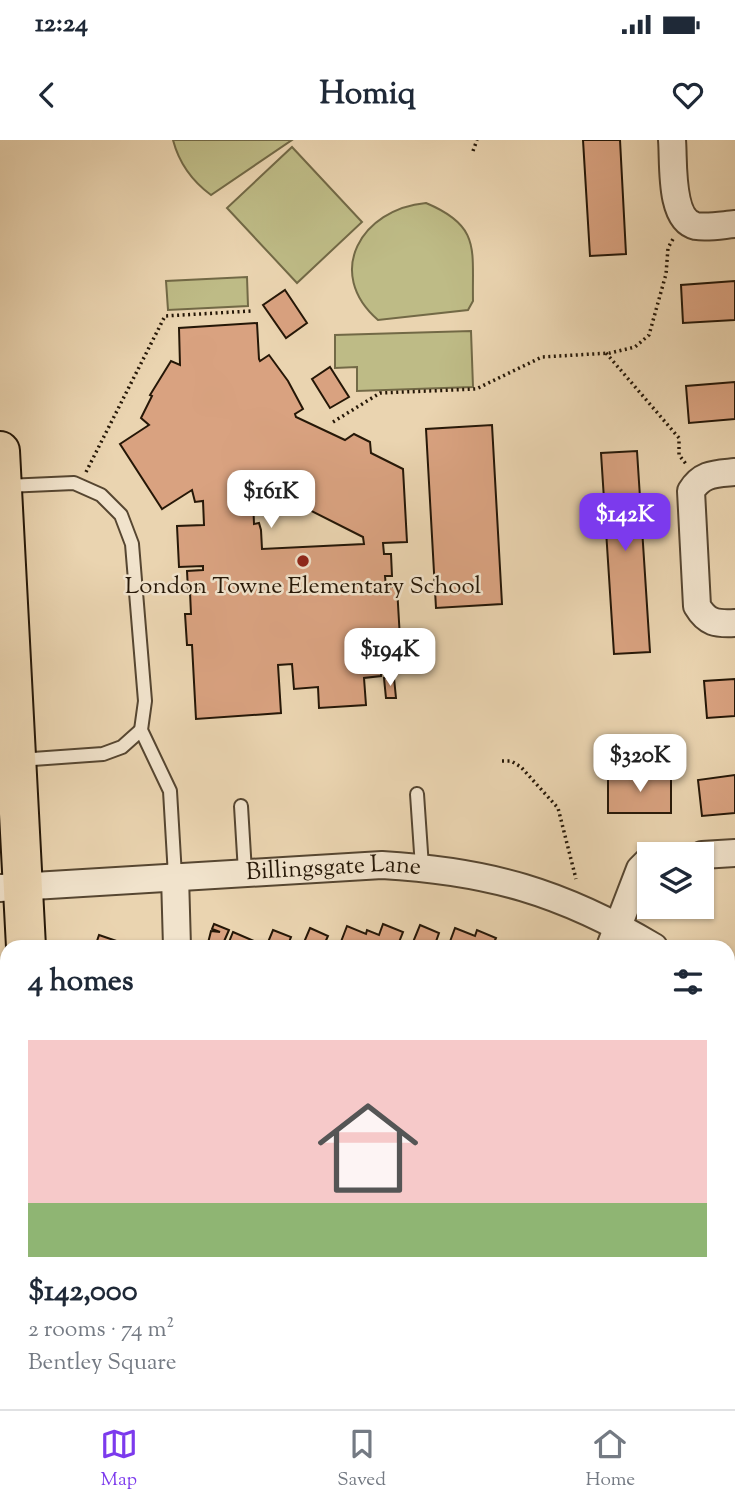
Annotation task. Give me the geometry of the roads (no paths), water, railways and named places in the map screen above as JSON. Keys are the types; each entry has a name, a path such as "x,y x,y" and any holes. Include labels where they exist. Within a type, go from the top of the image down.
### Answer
{"main road":[{"path":"1,469 15,760 11,887 24,940"}],"street":[{"path":"672,140 676,201 683,218 699,227 735,224"},
{"path":"735,472 708,474 698,480 691,491 697,606 703,616 716,624 735,623"},
{"path":"714,854 735,853"},
{"name":"Billingsgate Lane","path":"11,887 382,865 422,867 504,881 577,905 614,937"},
{"path":"614,937 637,874"},
{"path":"175,876 177,940"}],"lane":[{"path":"1,469 74,483 101,495 121,516 132,544 145,701 141,730 170,792 175,876"},
{"path":"15,760 103,754 122,747 141,730"},
{"path":"417,794 422,867"},
{"path":"241,806 245,872"}],"place":[{"name":"London Towne Elementary School","path":"303,561"}]}
